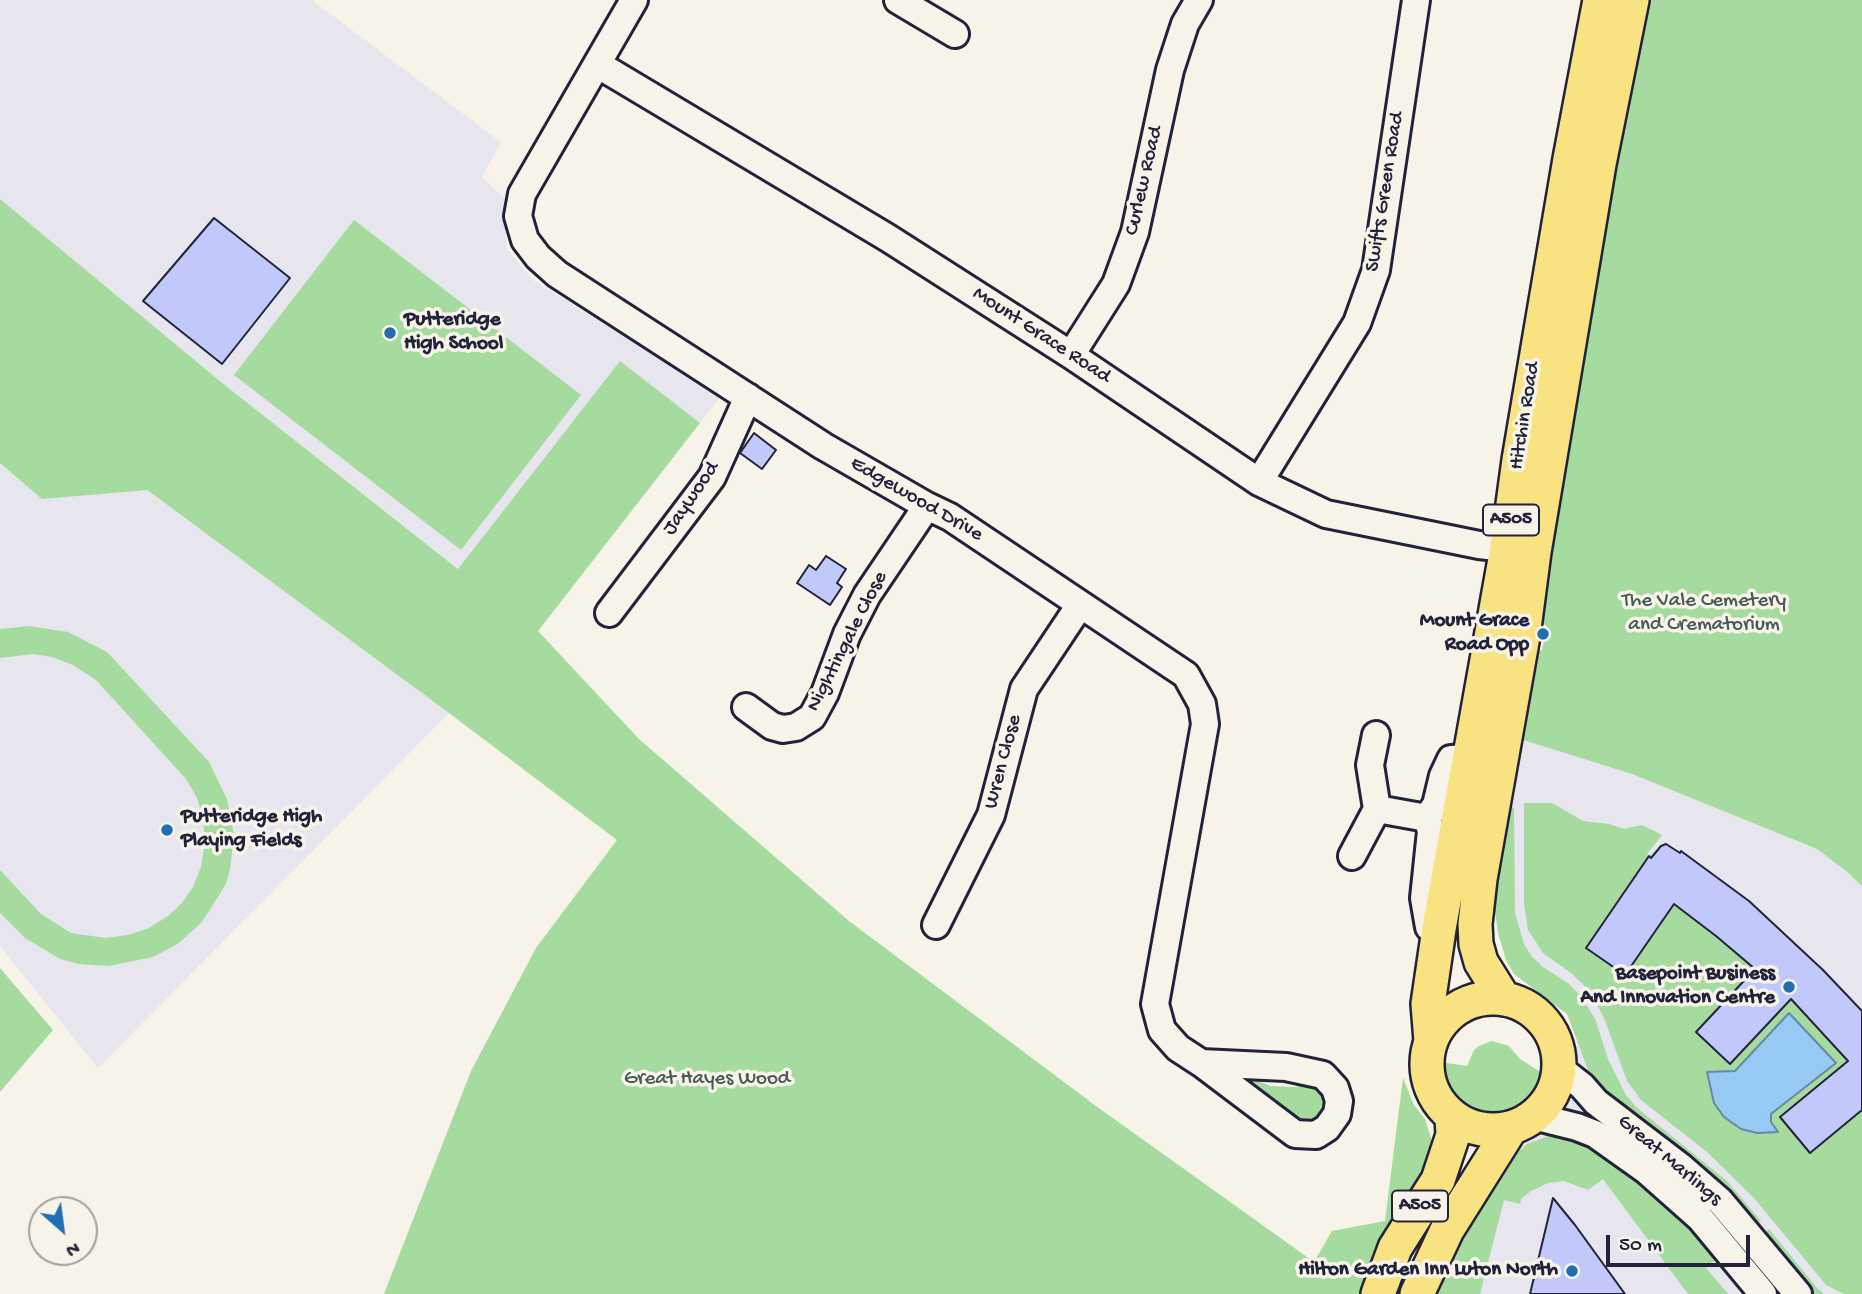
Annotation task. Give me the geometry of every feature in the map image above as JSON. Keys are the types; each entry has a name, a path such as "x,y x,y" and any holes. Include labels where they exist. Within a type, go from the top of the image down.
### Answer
{"main road":[{"name":"Hitchin Road","path":"1504,999 1482,962 1476,944 1475,925 1480,879 1523,636 1519,460 1567,173 1600,0"},
{"name":"Hitchin Road","path":"1431,1041 1428,1004 1469,758 1520,550 1632,0"},
{"path":"1431,1041 1440,1025 1453,1012 1468,1003 1504,999 1517,1003 1540,1018 1555,1041 1559,1068"},
{"name":"A505","path":"1378,1294 1395,1248 1438,1180 1453,1135 1452,1116 1441,1105 1430,1082 1427,1057 1431,1041"},
{"name":"A505","path":"1417,1294 1447,1230 1522,1122 1551,1095 1559,1068"},
{"path":"1452,1116 1466,1125 1480,1129 1496,1130 1522,1122"}],"street":[{"path":"898,0 955,34"},
{"name":"Curlew Road","path":"1072,355 1116,284 1135,232 1170,70 1185,24 1199,0"},
{"path":"1410,0 1416,0"},
{"name":"Swifts Green Road","path":"1259,482 1357,323 1376,270 1416,0"},
{"name":"Edgewood Drive","path":"630,1 522,194 518,216 525,240 538,257 557,274 823,446 950,517 1186,675 1202,704 1205,724 1155,1004 1162,1030 1178,1048 1295,1134 1316,1135 1327,1128 1337,1114 1339,1101 1335,1088 1324,1075 1286,1067 1201,1063"},
{"name":"Mount Grace Road","path":"597,64 888,238 1072,355 1259,482 1326,514 1468,543 1520,550"},
{"name":"Jaywood","path":"614,596 712,477 748,397"},
{"name":"Nightingale Close","path":"746,707 772,726 783,729 796,727 812,717 867,595 927,506"},
{"name":"Wren Close","path":"936,925 990,815 1024,689 1080,605"},
{"path":"1352,856 1377,809 1370,765 1376,735"},
{"path":"1439,929 1429,927 1424,898 1430,831 1427,818 1436,804 1443,775 1451,758 1469,758"},
{"path":"1377,809 1427,818"},
{"name":"Great Marlings","path":"1559,1068 1582,1086 1596,1102 1681,1167 1720,1201 1798,1294"},
{"name":"Great Marlings","path":"1522,1122 1577,1127 1595,1134 1647,1171 1700,1218 1763,1294"}],"shaded area":[{"name":"Putteridge High School","path":"0,0 312,0 501,142 482,177 504,198 507,249 533,280 720,397 538,631 226,386 0,199"},
{"name":"Putteridge High Playing Fields","path":"0,463 42,498 146,490 449,713 98,1068 0,946"},
{"path":"1523,740 1632,774 1817,849 1862,886 1862,1294 1431,1294 1514,1154 1553,1117 1565,1099 1574,1071 1577,1036 1567,1014 1514,974 1506,960 1498,933 1505,805"}],"green space":[{"name":"The Vale Cemetery and Crematorium","path":"1650,0 1862,0 1862,886 1817,849 1632,774 1523,740 1539,651 1542,650 1547,627 1543,623 1579,367 1613,163"},
{"name":"Great Hayes Wood","path":"0,199 226,386 458,569 620,361 700,423 538,631 639,739 849,921 1096,1106 1314,1262 1332,1231 1385,1221 1403,1078 1414,1105 1425,1119 1431,1138 1431,1157 1368,1294 384,1294 471,1071 536,948 617,840 147,490 42,499 0,463"},
{"path":"354,220 581,395 461,550 234,375"},
{"path":"29,626 68,632 107,652 209,762 227,799 234,835 226,884 202,922 179,943 153,957 108,966 79,964 60,959 25,938 0,913 0,870 41,914 71,933 106,938 149,928 182,903 193,887 201,867 205,843 203,817 197,798 186,779 96,680 73,665 52,657 33,654 0,658 0,629"},
{"path":"1524,803 1552,803 1583,821 1624,829 1642,825 1662,835 1586,948 1674,904 1755,969 1730,1064 1791,999 1848,1061 1781,1117 1862,1110 1862,1294 1844,1294 1826,1285 1754,1198 1707,1152 1641,1100 1627,1081 1604,1018 1590,991 1543,953 1528,930 1524,904","holes":["1735,1071 1771,1114 1771,1122 1707,1072"]},
{"path":"1505,805 1514,808 1515,913 1524,944 1532,957 1568,983 1582,997 1596,1021 1608,1059 1626,1095 1636,1107 1727,1181 1761,1221 1756,1225 1599,1087 1590,1075 1567,1014 1514,974 1506,960 1498,933 1493,896"},
{"path":"0,968 53,1030 0,1092"},
{"path":"1492,1041 1509,1046 1520,1059 1547,1076 1540,1094 1532,1104 1511,1116 1499,1119 1487,1119 1465,1111 1448,1094 1440,1071 1440,1062 1467,1066 1474,1050"},
{"path":"1231,1070 1271,1086 1295,1087 1316,1082 1323,1087 1330,1109 1307,1127"},
{"path":"1551,1135 1588,1143 1657,1195 1719,1257 1706,1268 1728,1294 1688,1294 1603,1179 1588,1190 1564,1181 1548,1183 1531,1191 1521,1199 1520,1204 1504,1200 1480,1294 1431,1294 1445,1261 1505,1164 1527,1144"},
{"path":"1769,1229 1824,1294 1812,1294 1763,1234"}],"water":[{"path":"1789,1013 1836,1063 1771,1114 1771,1122 1778,1132 1757,1133 1741,1129 1724,1117 1714,1103 1707,1072 1735,1071"}],"building":[{"path":"214,218 290,278 222,364 143,301"},
{"path":"754,433 776,450 762,469 740,453"},
{"path":"826,556 846,569 837,583 842,587 830,605 797,583 809,565 816,570"},
{"name":"Basepoint Business And Innovation Centre","path":"1666,844 1680,853 1681,851 1749,901 1823,970 1862,1011 1862,1110 1810,1153 1780,1117 1848,1061 1791,999 1730,1064 1696,1032 1755,969 1716,936 1674,904 1625,975 1586,948 1649,856 1651,858"},
{"name":"Hilton Garden Inn Luton North","path":"1553,1198 1575,1225 1625,1294 1530,1294"}],"place":[{"name":"Putteridge High School","path":"390,333"},
{"name":"Mount Grace Road Opp","path":"1543,634"},
{"name":"Putteridge High Playing Fields","path":"167,830"},
{"name":"Basepoint Business And Innovation Centre","path":"1789,987"},
{"name":"Hilton Garden Inn Luton North","path":"1572,1271"}]}
